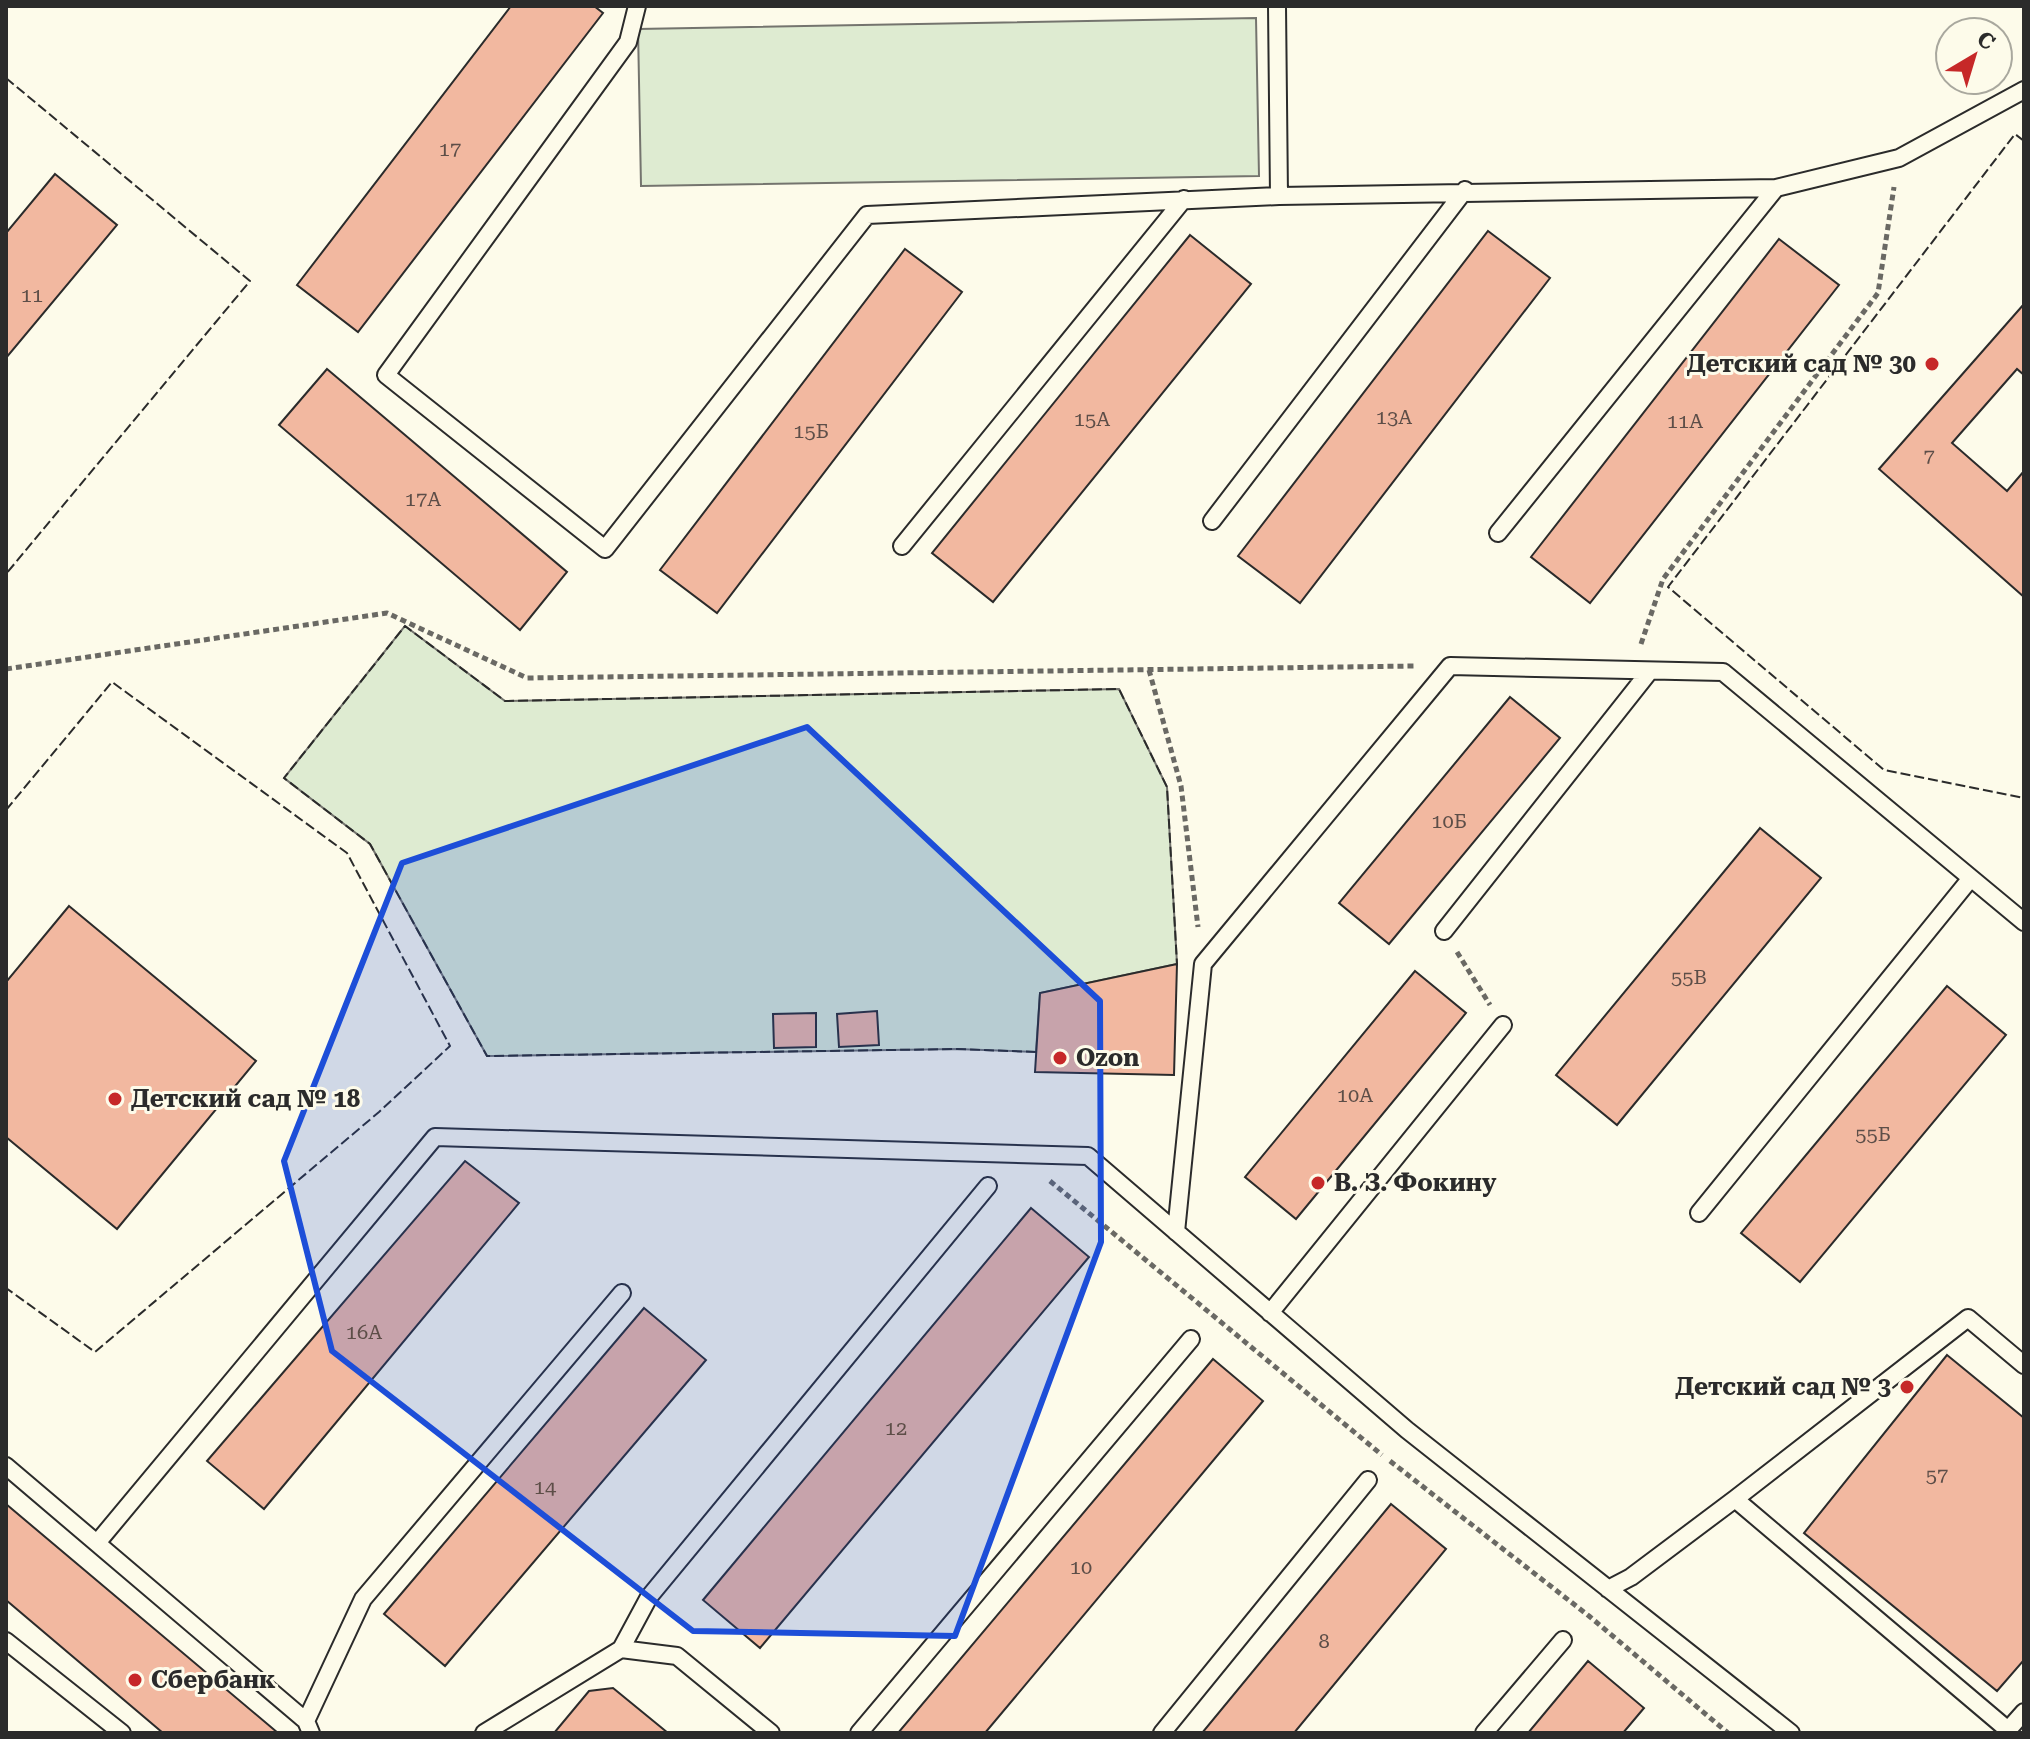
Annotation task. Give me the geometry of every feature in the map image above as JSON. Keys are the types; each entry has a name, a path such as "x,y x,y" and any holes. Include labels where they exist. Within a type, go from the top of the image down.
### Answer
{"lane":[{"path":"637,6 628,42 386,375 605,549 867,215 1184,199 1465,190 1776,188 1899,158 2024,90"},
{"path":"1277,6 1279,196"},
{"path":"1498,533 1776,188"},
{"path":"1212,521 1465,190"},
{"path":"902,546 1184,199"},
{"path":"1176,1232 1203,964 1450,666 1723,672 2024,922"},
{"path":"1444,931 1649,672"},
{"path":"1699,1213 1971,878"},
{"path":"1270,1313 1503,1025"},
{"path":"97,1543 435,1137 1088,1156 1407,1430 1791,1733"},
{"path":"484,1733 621,1649 649,1597 988,1186"},
{"path":"6,1466 309,1727 363,1599 622,1293"},
{"path":"1608,1589 1631,1577 1735,1499 1968,1318 2024,1365"},
{"path":"859,1733 1191,1339"},
{"path":"1162,1733 1368,1480"},
{"path":"1735,1499 2008,1730 2024,1712"},
{"path":"1484,1733 1563,1640"},
{"path":"6,1641 122,1733"},
{"path":"621,1649 677,1656 771,1733"}],"path":[{"path":"1631,672 1663,579 1878,293 1899,158"},
{"path":"6,669 387,613 527,678 1450,666"},
{"path":"1149,670 1181,786 1203,964"},
{"path":"1444,931 1503,1025"},
{"path":"1018,1155 1384,1457 1589,1616 1728,1733"},
{"path":"1191,1339 1236,1284"},
{"path":"1368,1480 1407,1430"},
{"path":"1563,1640 1589,1616 1608,1589"}],"highlighted area":[{"path":"807,727 1100,1001 1101,1242 955,1636 693,1631 332,1351 284,1161 402,863"}],"green space":[{"path":"1256,18 1259,176 641,186 638,29"},
{"path":"405,626 505,701 1119,689 1167,787 1177,964 1040,993 1036,1052 956,1049 487,1056 370,844 284,778"}],"building":[{"path":"511,6 594,6 603,13 358,332 297,285"},
{"path":"55,174 117,225 6,358 6,233"},
{"path":"1488,231 1550,278 1300,603 1238,556"},
{"path":"1190,235 1251,284 993,602 932,553"},
{"path":"1779,239 1839,285 1590,603 1531,557"},
{"path":"905,249 962,292 717,613 660,570"},
{"path":"2024,304 2024,375 2017,369 1952,443 2007,491 2024,471 2024,597 1879,469"},
{"path":"327,369 567,572 520,630 279,425"},
{"path":"1510,697 1560,738 1389,944 1339,903"},
{"path":"1760,828 1821,878 1617,1125 1556,1075"},
{"name":"Детский сад № 18","path":"69,906 256,1061 117,1229 6,1137 6,982"},
{"path":"1177,964 1174,1075 1035,1072 1040,993"},
{"path":"1415,971 1466,1013 1296,1219 1245,1177"},
{"path":"1947,986 2006,1035 1800,1282 1741,1233"},
{"path":"877,1011 879,1045 839,1047 837,1014"},
{"path":"816,1013 816,1047 774,1048 773,1014"},
{"path":"465,1161 519,1203 264,1509 207,1461"},
{"path":"1031,1208 1089,1257 760,1648 703,1600"},
{"path":"644,1308 706,1360 445,1666 384,1614"},
{"path":"1947,1355 2024,1418 2024,1660 1997,1691 1804,1533"},
{"path":"1213,1359 1263,1401 985,1733 898,1733"},
{"path":"6,1504 278,1733 163,1733 6,1600"},
{"path":"1391,1504 1446,1549 1294,1733 1202,1733"},
{"path":"1588,1661 1644,1708 1623,1733 1528,1733"},
{"path":"613,1688 668,1733 554,1733 589,1691"}],"fence":[{"path":"6,78 250,281 6,574"},
{"path":"2024,141 2015,134 1668,587 1884,770 2024,798"},
{"path":"1036,1052 957,1049 487,1056 370,844 284,778 405,626 505,701 1119,689 1167,787 1177,964"},
{"path":"6,810 112,682 347,853 450,1046 379,1112 95,1352 6,1288"}],"place":[{"name":"Детский сад № 30","path":"1932,364"},
{"name":"Ozon","path":"1060,1058"},
{"name":"Детский сад № 18","path":"115,1099"},
{"name":"В. З. Фокину","path":"1318,1183"},
{"name":"Детский сад № 3","path":"1907,1387"},
{"name":"Сбербанк","path":"135,1680"}]}
